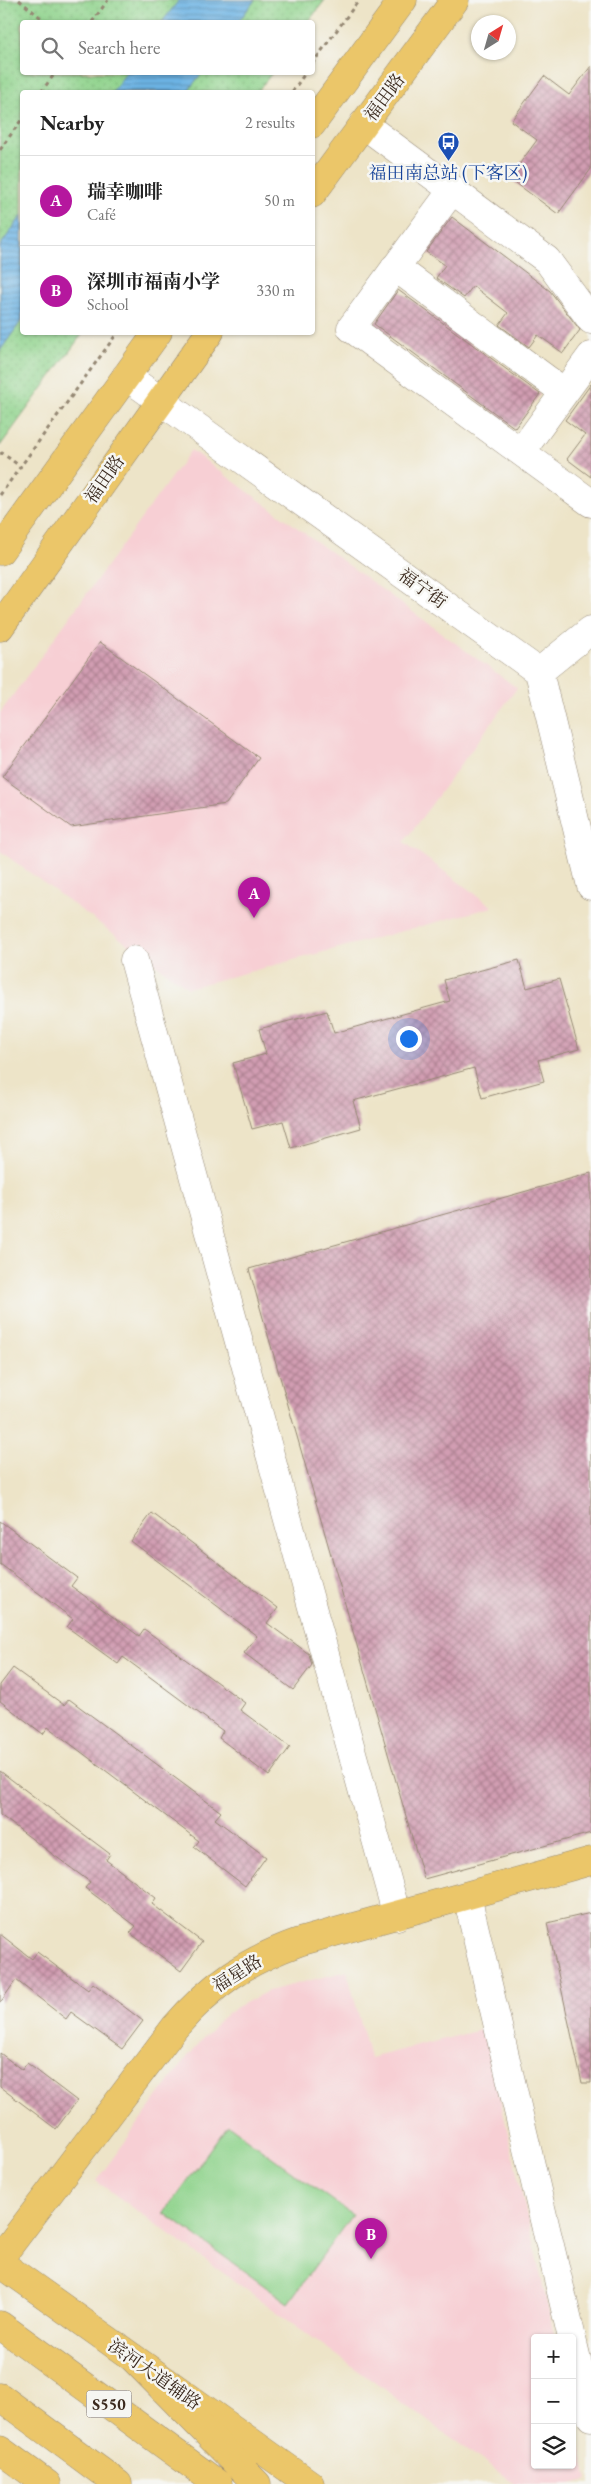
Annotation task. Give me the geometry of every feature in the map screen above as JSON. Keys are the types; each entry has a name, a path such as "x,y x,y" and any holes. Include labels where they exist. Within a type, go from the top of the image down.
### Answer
{"main road":[{"path":"315,120 403,0"},
{"name":"福田路","path":"315,190 455,0"},
{"path":"0,551 156,335"},
{"name":"福田路","path":"0,627 208,335"},
{"name":"福星路","path":"0,2258 175,2028 210,1990 229,1975 272,1952 299,1942 591,1861"},
{"name":"滨河大道辅路","path":"0,2263 310,2484"},
{"name":"S550","path":"0,2325 218,2484"},
{"path":"132,2358 256,2484"},
{"path":"0,2398 118,2484"},
{"path":"0,2450 47,2484"}],"street":[{"path":"363,124 547,260 591,320"},
{"path":"453,189 351,328 591,503"},
{"path":"395,267 564,392"},
{"path":"521,452 591,356"},
{"name":"福宁街","path":"126,376 539,672"},
{"path":"591,630 539,672 591,886"},
{"path":"134,960 397,1916"},
{"path":"467,1896 571,2334"},
{"path":"576,2355 591,2417"}],"path":[{"path":"19,0 44,20"},
{"path":"93,20 108,0"},
{"path":"315,60 359,0"},
{"path":"42,90 54,75"},
{"path":"293,90 304,75"},
{"path":"0,150 20,122"},
{"path":"0,496 116,335"},
{"path":"0,454 20,467"}],"shaded area":[{"path":"191,450 517,688 404,842 493,907 188,988 0,851 0,713"},
{"path":"347,1971 370,2058 484,2029 554,2334 531,2334 531,2469 576,2469 576,2429 588,2480 570,2484 515,2484 96,2181 188,2056 220,2020 236,2007 268,1991"}],"green space":[{"path":"0,0 325,0 310,20 20,20 20,75 270,75 259,90 20,90 20,335 82,335 0,446"},
{"path":"228,2125 352,2215 288,2303 164,2213"}],"water":[{"path":"179,0 255,0 240,20 164,20"},
{"path":"125,75 200,75 189,90 113,90"},
{"path":"20,218 20,323 0,351 0,246"}],"building":[{"path":"591,66 591,169 558,214 509,178 537,140 511,121 544,76 569,95"},
{"path":"452,217 550,291 580,330 563,353 538,335 529,347 499,325 508,313 473,286 464,298 436,278 445,265 426,252"},
{"path":"398,290 540,394 515,428 374,324"},
{"path":"591,384 591,477 567,459 585,435 565,420"},
{"path":"100,642 259,758 226,804 71,827 2,777"},
{"path":"519,960 527,988 559,979 579,1049 538,1060 544,1081 482,1098 474,1068 353,1101 361,1128 291,1148 283,1121 252,1129 233,1063 266,1054 259,1029 327,1011 334,1033 450,1001 444,980"},
{"path":"591,1173 591,1833 424,1879 249,1269"},
{"path":"152,1513 278,1608 267,1623 309,1654 312,1665 293,1690 244,1653 257,1636 131,1541"},
{"path":"0,1521 77,1578 71,1586 139,1636 144,1629 245,1703 240,1710 290,1747 269,1776 219,1738 223,1731 123,1657 118,1664 67,1627 73,1619 0,1564"},
{"path":"13,1668 64,1705 69,1699 221,1812 215,1819 266,1857 245,1886 194,1847 199,1841 48,1727 43,1734 0,1701 0,1685"},
{"path":"0,1771 110,1854 106,1860 156,1898 152,1904 202,1942 181,1971 130,1933 136,1926 85,1888 90,1882 0,1815"},
{"path":"591,1913 591,2083 582,2083 547,1923"},
{"path":"0,1934 32,1959 37,1952 88,1990 93,1983 143,2021 122,2049 71,2012 66,2019 16,1980 0,2003"},
{"path":"0,2053 22,2070 27,2063 77,2101 56,2129 0,2087"}],"place":[{"name":"福田南总站 (下客区)","path":"448,161"},
{"name":"瑞幸咖啡","path":"254,918"},
{"name":"深圳市福南小学","path":"371,2259"}]}
